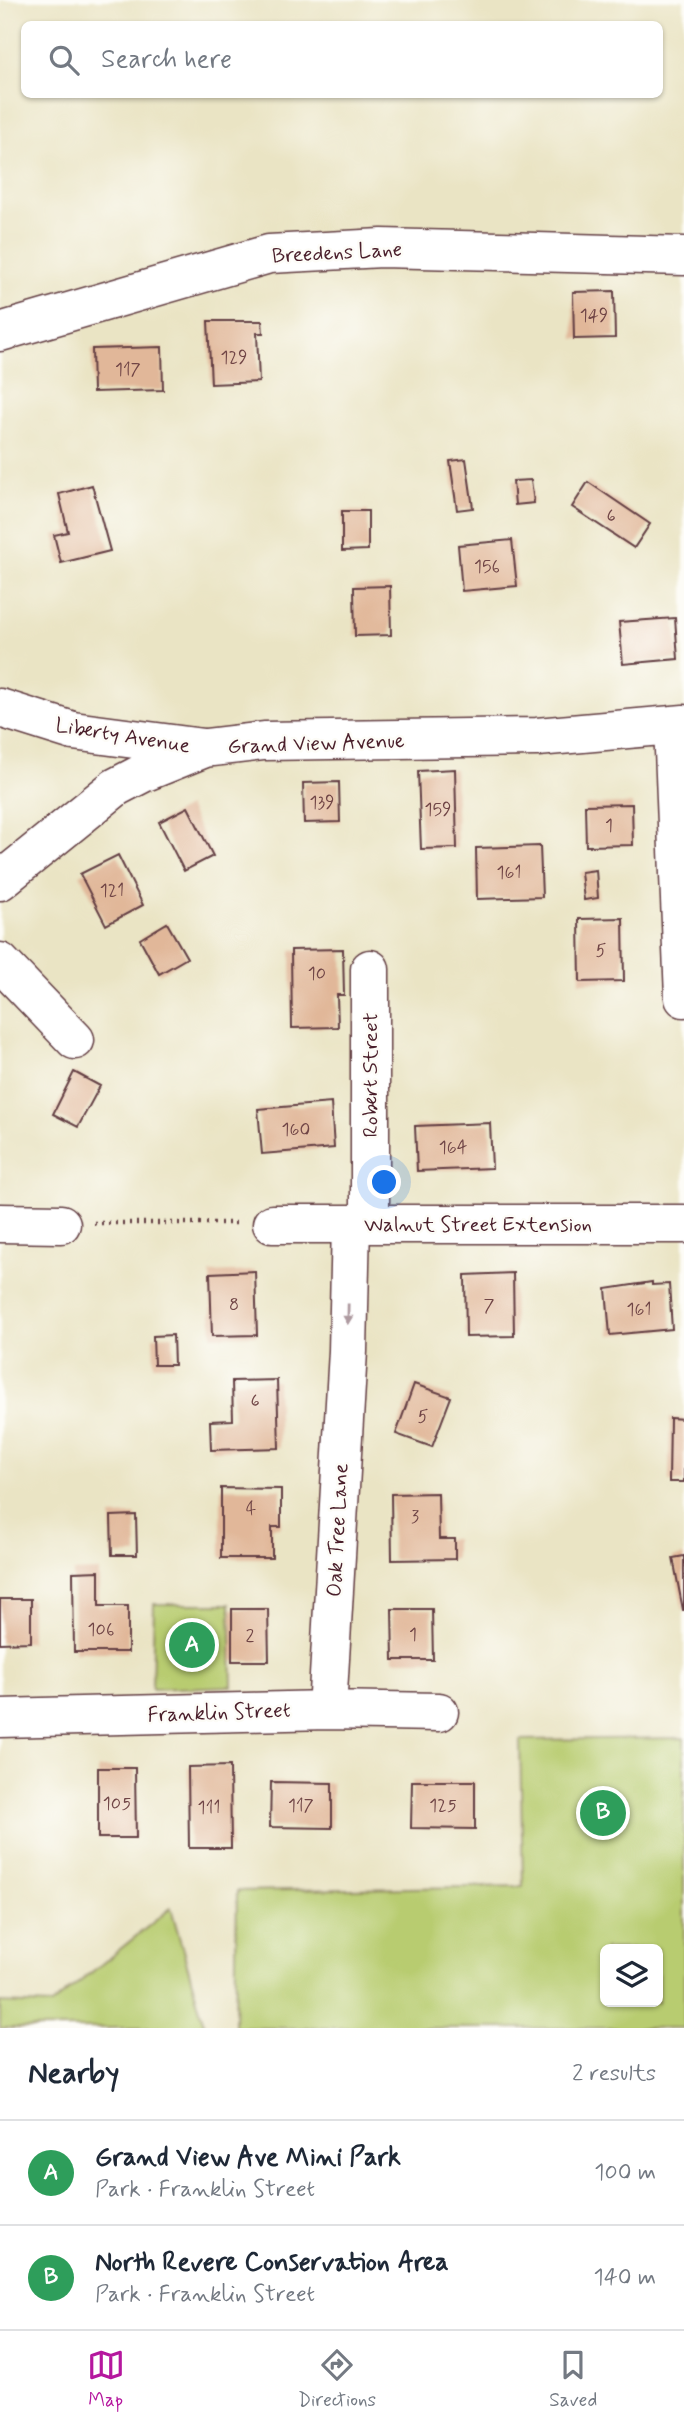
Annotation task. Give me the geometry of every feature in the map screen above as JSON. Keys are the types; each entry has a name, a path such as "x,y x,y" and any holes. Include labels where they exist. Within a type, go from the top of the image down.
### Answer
{"street":[{"name":"Breedens Lane","path":"0,331 269,254 382,248 684,256"},
{"name":"Liberty Avenue","path":"0,708 73,731 205,748"},
{"name":"Grand View Avenue","path":"0,881 116,787 205,748 264,741 537,737 679,724"},
{"path":"679,724 684,998"},
{"path":"0,962 75,1040"},
{"name":"Robert Street","path":"348,1277 360,1224 370,968"},
{"path":"0,1223 61,1223"},
{"name":"Walnut Street Extension","path":"272,1224 684,1224"},
{"name":"Oak Tree Lane","path":"327,1710 348,1351 348,1277"},
{"name":"Franklin Street","path":"0,1718 327,1710 439,1712"}],"path":[{"path":"61,1223 272,1224"}],"green space":[{"path":"154,1604 230,1604 232,1686 152,1689"},
{"path":"684,1738 684,2028 235,2028 237,1891 523,1886 520,1740"},
{"path":"171,1908 205,2028 0,2028 0,2003 51,2005"}],"building":[{"path":"614,291 615,338 574,339 573,292"},
{"path":"208,321 262,321 263,333 257,333 259,382 211,384"},
{"path":"162,347 163,390 93,392 92,349"},
{"path":"466,459 473,508 457,510 450,461"},
{"path":"531,480 534,503 515,505 513,481"},
{"path":"588,482 650,524 634,548 572,507"},
{"path":"92,485 110,551 61,563 54,535 68,532 59,494"},
{"path":"342,511 368,511 368,550 342,551"},
{"path":"512,540 517,586 462,591 458,545"},
{"path":"390,586 391,635 355,636 354,587"},
{"path":"675,618 678,659 623,664 619,622"},
{"path":"455,769 457,848 421,849 418,771"},
{"path":"339,782 340,822 304,823 303,783"},
{"path":"632,804 633,845 586,846 585,805"},
{"path":"188,807 213,856 184,871 159,822"},
{"path":"540,846 542,897 477,899 476,848"},
{"path":"118,855 143,905 106,925 80,874"},
{"path":"596,870 598,898 584,900 581,872"},
{"path":"623,918 624,981 580,982 579,919"},
{"path":"167,923 187,958 159,974 140,939"},
{"path":"343,949 344,995 337,995 338,1027 292,1028 291,950"},
{"path":"74,1072 100,1086 78,1127 53,1114"},
{"path":"331,1103 334,1148 262,1154 258,1109"},
{"path":"490,1123 492,1168 417,1171 415,1126"},
{"path":"255,1271 257,1335 212,1336 210,1273"},
{"path":"513,1273 514,1336 466,1337 465,1275"},
{"path":"652,1282 652,1285 669,1284 672,1329 610,1335 606,1289"},
{"path":"173,1335 174,1365 154,1365 153,1336"},
{"path":"277,1380 279,1448 211,1450 210,1421 233,1420 232,1381"},
{"path":"414,1384 451,1397 432,1447 396,1434"},
{"path":"670,1418 684,1419 684,1482 669,1482"},
{"path":"221,1488 281,1489 281,1527 272,1527 272,1558 221,1558"},
{"path":"438,1493 439,1539 455,1539 455,1559 392,1560 391,1494"},
{"path":"136,1515 137,1555 112,1555 111,1516"},
{"path":"684,1556 684,1610 683,1610 673,1558"},
{"path":"99,1571 99,1606 128,1606 128,1652 74,1652 73,1572"},
{"path":"0,1599 31,1599 31,1642 0,1643"},
{"path":"232,1609 268,1609 269,1661 232,1661"},
{"path":"392,1609 432,1609 433,1660 393,1660"},
{"path":"230,1766 231,1848 189,1848 188,1767"},
{"path":"98,1768 135,1768 136,1838 98,1838"},
{"path":"412,1781 475,1781 475,1829 411,1828"},
{"path":"271,1782 332,1783 332,1828 270,1827"}],"place":[{"name":"Grand View Ave Mini Park","path":"192,1645"},
{"name":"North Revere Conservation Area","path":"603,1813"}]}
